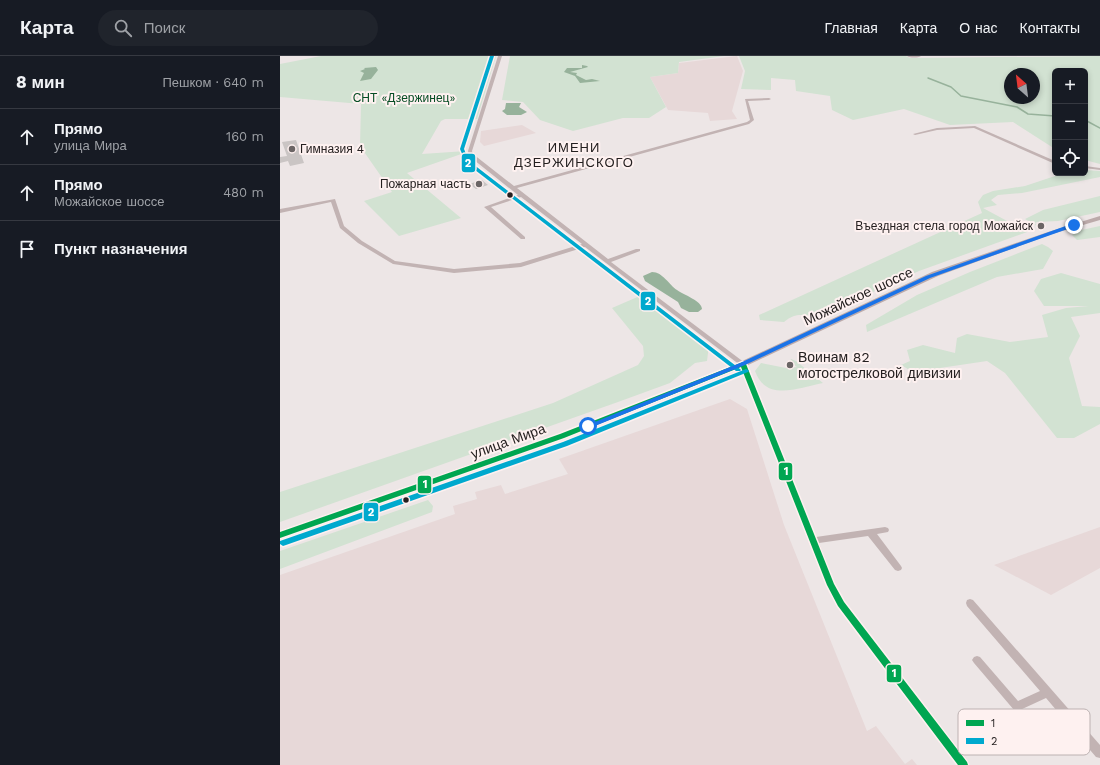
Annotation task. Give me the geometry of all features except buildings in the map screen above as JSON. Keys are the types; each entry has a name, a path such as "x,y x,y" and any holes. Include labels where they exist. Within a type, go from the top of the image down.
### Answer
{"main road":[{"name":"Можайское шоссе","path":"743,364 947,269 1069,226 1100,218"},
{"name":"улица Мира","path":"280,535 568,434 743,364"}],"street":[{"path":"500,56 470,151 476,160 743,364 824,572 841,604 964,765"},
{"path":"909,56 919,56"},
{"path":"513,188 748,123 752,120 746,100 769,99"},
{"path":"915,134 937,129 975,127 1052,162"},
{"path":"1088,167 1100,169"},
{"path":"522,195 487,207 523,238"},
{"path":"280,211 333,200 342,227 360,242 393,262 454,271 521,266 586,245"},
{"path":"608,261 638,250"},
{"path":"813,541 885,530"},
{"path":"871,533 898,568"},
{"path":"970,603 1062,709"},
{"path":"977,660 1018,707 1047,692"},
{"path":"1090,741 1100,753"}],"shaded area":[{"path":"737,56 743,71 732,111 737,119 710,121 708,113 668,110 650,77 678,73 679,63"},
{"path":"582,65 588,67 570,72 577,73 576,75 586,80 592,79 600,81 580,83 575,76 564,72 567,68 582,68"},
{"path":"376,67 378,70 371,79 360,81 364,73 360,71 365,69 364,68"},
{"path":"506,103 521,103 519,107 527,112 521,115 507,115 502,111 505,109"},
{"path":"522,125 536,133 484,146 480,142 481,131"},
{"path":"652,272 663,276 674,288 699,303 702,309 698,312 689,312 681,308 678,302 645,281 643,276"},
{"path":"730,399 747,409 784,525 867,731 876,726 905,764 912,759 917,765 280,765 280,575 455,514 453,506 477,499 475,492 501,485 505,494 568,474 559,459"},
{"path":"1100,527 1100,568 1051,595 994,565"}],"green space":[{"name":"СНТ «Дзержинец»","path":"321,56 496,56 477,119 445,119 441,121 422,154 467,152 407,173 461,218 399,236 364,201 392,192 360,146 361,104 280,97 280,64"},
{"path":"510,56 724,56 679,62 678,73 650,77 666,107 649,118 623,118 573,131 540,120 523,102 502,100"},
{"path":"739,56 906,56 910,58 1100,56 1100,164 1088,161 1088,68 1052,68 1052,147 1013,122 950,125 904,109 853,120 832,110 830,96 796,91 795,80 771,78 771,90 741,89 745,71"},
{"path":"1088,170 1100,171 1100,177 1022,193 998,195 991,200 997,205 983,208 1009,222 1022,223 1030,231 919,271 829,312 818,315 796,315 784,322 760,320 759,315 982,213 978,202 983,195 993,191 1025,186 1055,176 1088,176"},
{"path":"1100,196 1100,212 1058,221 1037,222 1035,223 1037,226 1025,219 1043,210"},
{"path":"1100,226 1100,237 1077,240 1072,235 1077,231"},
{"path":"1042,244 1053,251 1043,269 997,277 867,332 866,325 917,295 970,272"},
{"path":"1061,273 1100,284 1100,313 1071,317 1080,336 1069,358 1082,406 1100,407 1100,424 1074,438 1057,438 1005,373 987,361 913,372 901,365 910,361 907,350 923,345 955,353 957,338 967,334 1010,342 1048,337 1042,315 1066,308 1089,306 1044,306 1034,291 1041,279"},
{"path":"642,295 709,345 707,361 695,363 670,383 280,522 280,492 553,403 638,365 644,356 643,346 612,308"},
{"path":"791,359 796,361 823,383 793,390 775,390 767,387 760,381 755,371 761,363 786,368 797,367 790,362"},
{"path":"428,500 433,506 432,512 280,569 280,551"}],"waterway":[{"path":"928,78 951,87 961,96 1017,107 1028,114 1052,116"},
{"path":"1088,122 1100,128"}],"transit line":[{"name":"2","path":"492,56 462,149 467,162 738,370"},
{"name":"1","path":"743,364 831,585 841,604 964,765"},
{"name":"1","path":"280,535 562,436 743,364"},
{"name":"2","path":"283,543 565,444 746,371"}],"place":[{"name":"Гимназия 4","path":"292,149"},
{"name":"Пожарная часть","path":"479,184"},
{"name":"Въездная стела город Можайск","path":"1041,226"},
{"name":"Воинам 82 мотострелковой дивизии","path":"790,365"}],"district":[{"name":"ИМЕНИ ДЗЕРЖИНСКОГО","path":"574,154"}],"route":[{"path":"588,426 743,364 947,269 1074,225"}]}
